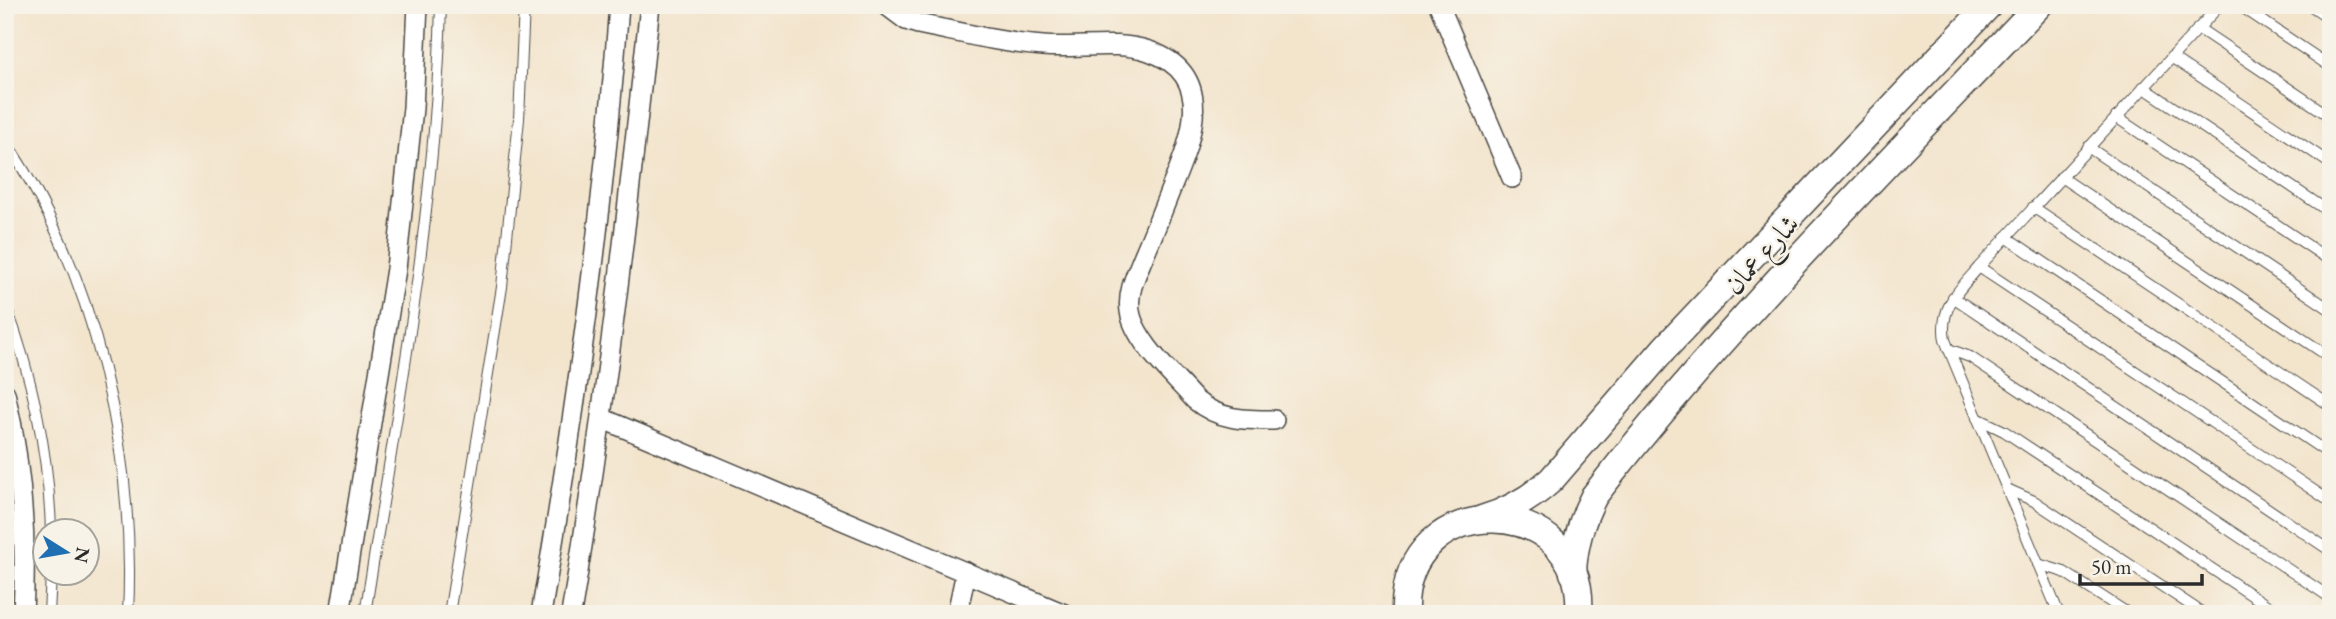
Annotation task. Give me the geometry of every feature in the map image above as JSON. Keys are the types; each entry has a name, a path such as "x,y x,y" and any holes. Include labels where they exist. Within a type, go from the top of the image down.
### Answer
{"main road":[{"path":"1955,40 1971,5"},
{"name":"شارع عمان","path":"1405,614 1408,580 1428,545 1462,523 1512,508 1551,480 1656,358 1989,5"},
{"name":"شارع عمان","path":"1573,573 1578,533 1594,496 1656,417 1815,241 2039,5"},
{"path":"1482,519 1519,523 1536,530 1552,542 1573,573 1578,589 1579,614"}],"street":[{"path":"340,614 396,269 413,108 418,5"},
{"path":"541,614 568,454 601,219 619,5"},
{"path":"571,614 601,418 624,241 650,5"},
{"path":"886,5 906,20 918,24 1026,45 1138,48 1162,57 1173,65 1189,86 1193,99 1193,125 1186,152 1132,286 1130,315 1144,340 1195,400 1205,408 1229,418 1274,420"},
{"path":"1439,5 1512,178"},
{"path":"5,393 14,432 23,497 23,614"},
{"path":"601,418 1064,614"},
{"path":"957,614 966,572"}],"lane":[{"path":"365,614 424,241 435,128 441,5"},
{"path":"449,614 502,287 519,119 524,5"},
{"path":"2059,614 1948,349 1944,313 1953,297 1979,267 2220,5"},
{"path":"2239,5 2331,67"},
{"path":"2310,5 2331,19"},
{"path":"2199,28 2331,117"},
{"path":"2171,58 2331,164"},
{"path":"2143,88 2331,213"},
{"path":"2116,117 2331,261"},
{"path":"5,141 45,211 76,280 100,351 117,425 127,500 130,576 128,614"},
{"path":"2088,147 2331,310"},
{"path":"2061,177 2331,358"},
{"path":"2033,207 2331,406"},
{"path":"2006,237 2331,455"},
{"path":"1979,267 2331,502"},
{"path":"1953,297 2331,551"},
{"path":"5,303 27,371 38,419 50,518"},
{"path":"1948,349 1970,357 2331,598"},
{"path":"1977,418 2004,431 2280,614"},
{"path":"2007,489 2034,501 2204,614"},
{"path":"2038,564 2064,572 2129,614"},
{"path":"49,614 50,588"}]}
